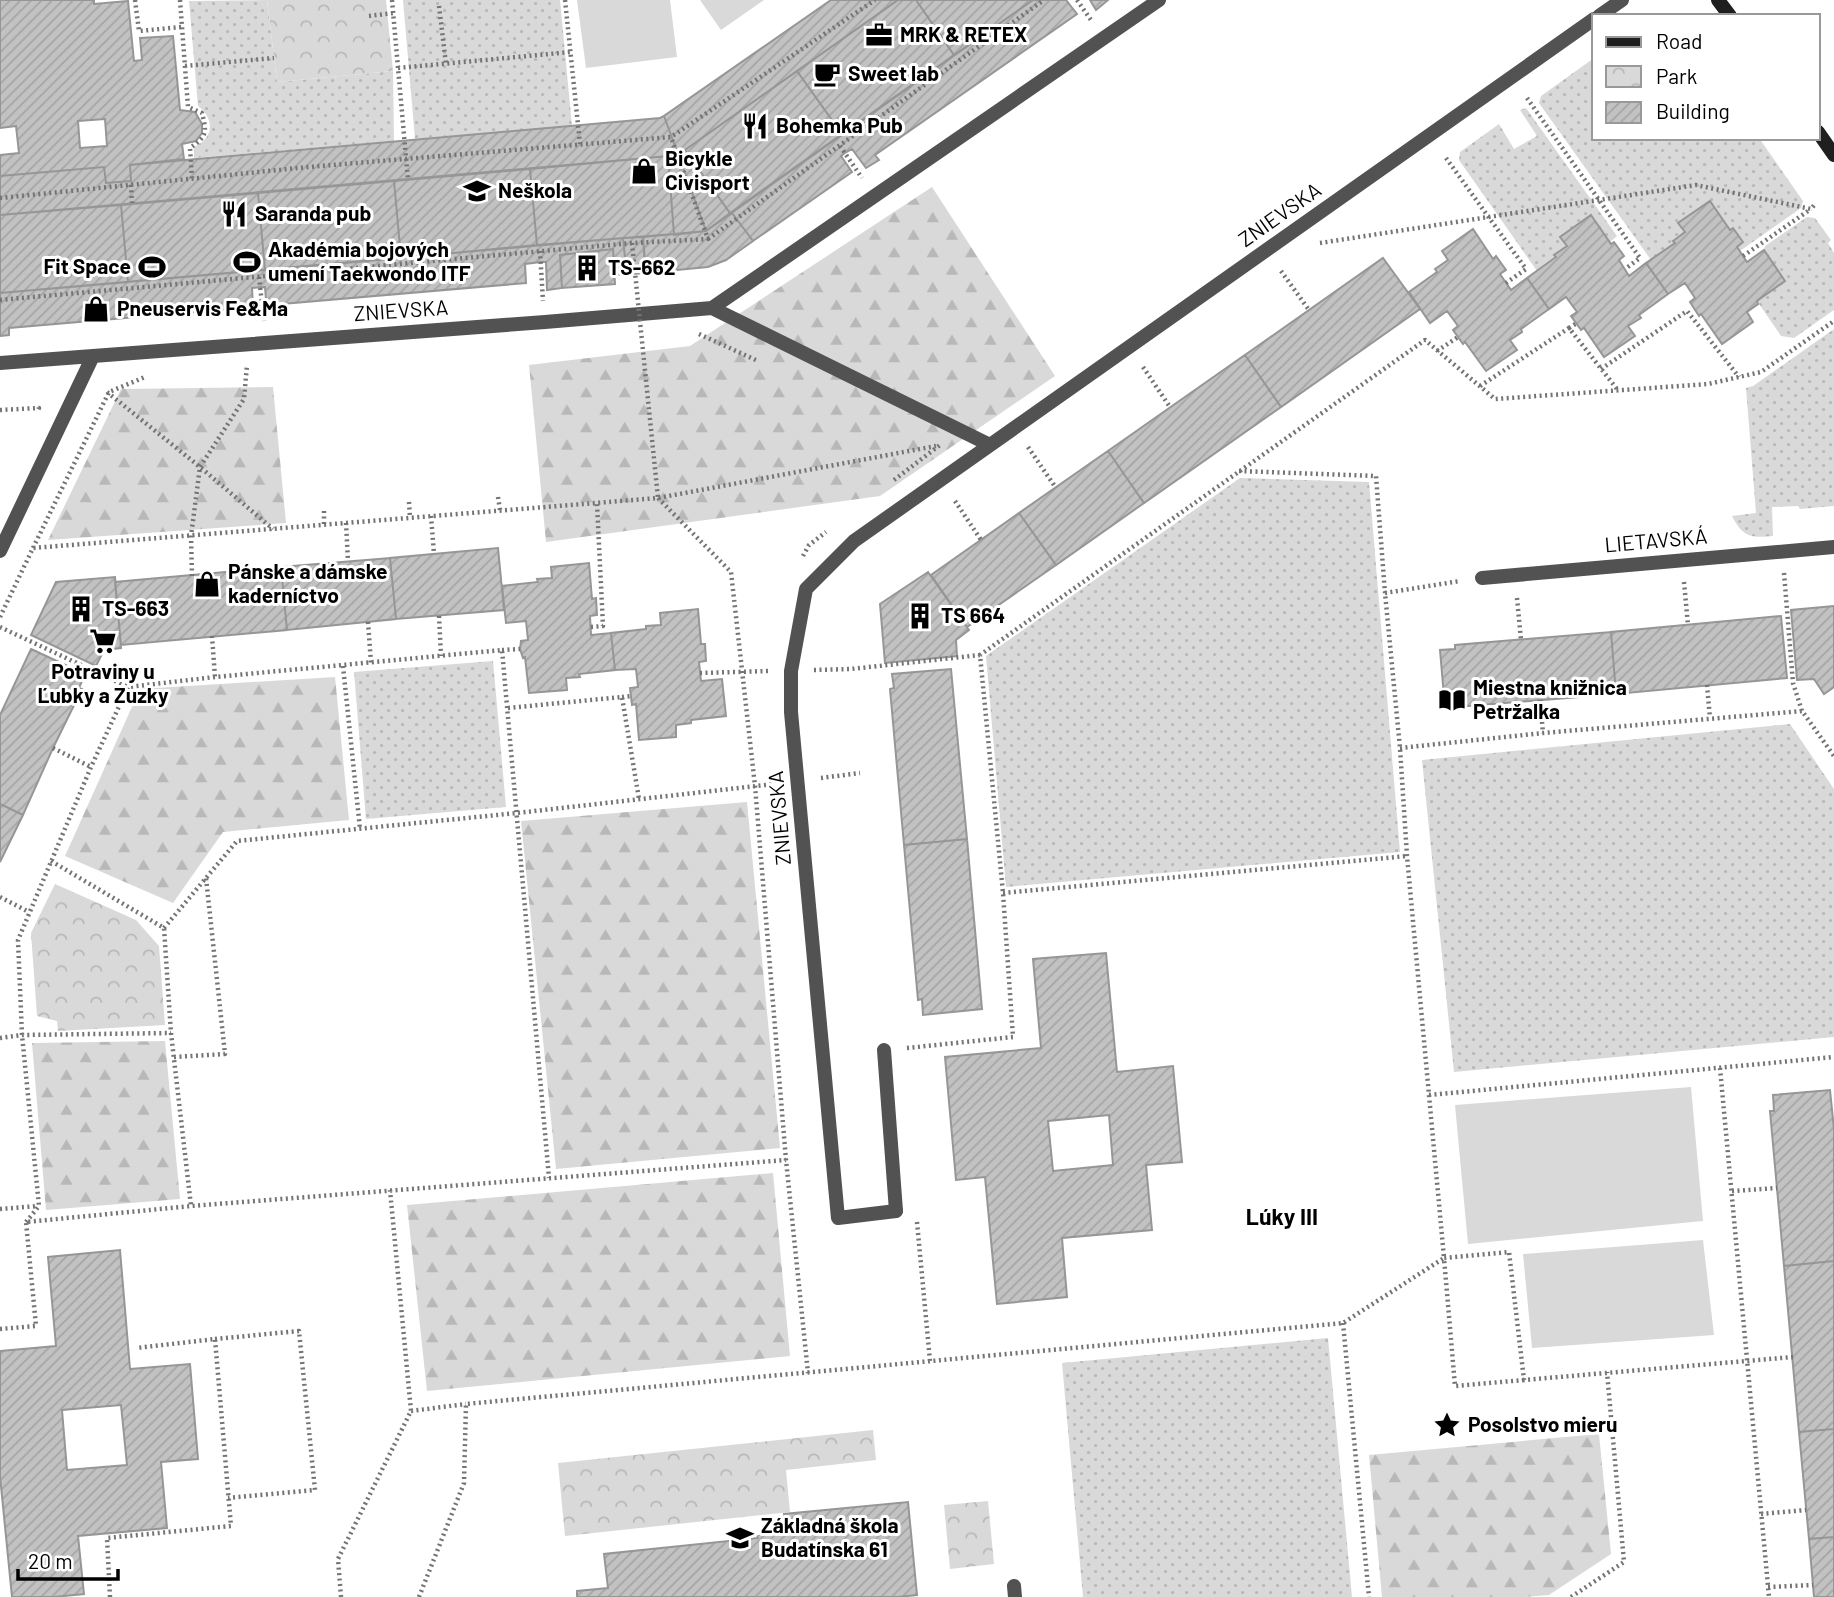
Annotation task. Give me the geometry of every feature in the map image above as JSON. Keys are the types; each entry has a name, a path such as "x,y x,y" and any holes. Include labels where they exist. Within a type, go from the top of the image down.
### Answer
{"street":[{"name":"ZNIEVSKA","path":"0,363 712,308 1159,0"},
{"path":"1602,14 1622,0"},
{"name":"ZNIEVSKA","path":"896,1211 838,1219 791,712 791,671 806,589 854,541 1592,20"},
{"path":"1820,135 1834,155"},
{"path":"712,308 990,445"},
{"path":"0,551 93,356"},
{"name":"LIETAVSKÁ","path":"1482,578 1834,547"},
{"path":"884,1050 896,1211"}],"path":[{"path":"135,0 139,31 182,27"},
{"path":"180,0 188,107 202,113 206,128 203,139 190,148 192,178"},
{"path":"392,0 408,180"},
{"path":"565,0 580,144"},
{"path":"0,198 192,178 671,137 875,0"},
{"path":"0,300 632,243 708,239 1044,0"},
{"path":"439,6 446,64"},
{"path":"369,16 394,13"},
{"path":"398,68 570,52"},
{"path":"185,66 274,58"},
{"path":"944,62 949,69"},
{"path":"1527,98 1640,258 1625,269"},
{"path":"671,137 708,239"},
{"path":"840,146 845,153"},
{"path":"1446,158 1526,269 1506,283"},
{"path":"131,185 132,203"},
{"path":"1320,243 1696,185 1811,209"},
{"path":"1743,256 1815,204"},
{"path":"632,243 658,498 731,572 755,786 786,1160 808,1373"},
{"path":"540,251 544,322"},
{"path":"415,256 415,263"},
{"path":"1281,271 1309,310"},
{"path":"259,276 267,343"},
{"path":"139,281 141,288"},
{"path":"1601,369 1694,309"},
{"path":"1688,311 1739,377"},
{"path":"851,669 980,655 1425,341 1495,399 1708,384 1761,372 1834,321"},
{"path":"1480,386 1577,323"},
{"path":"1569,328 1618,390"},
{"path":"630,330 643,329"},
{"path":"692,332 766,364"},
{"path":"1437,351 1458,337"},
{"path":"192,576 191,536 200,467 244,399 247,365 260,363"},
{"path":"1143,367 1170,407"},
{"path":"0,617 108,392 156,373"},
{"path":"108,392 274,530"},
{"path":"0,410 39,408 34,420"},
{"path":"928,439 940,445"},
{"path":"33,548 658,498 940,445 990,445"},
{"path":"1028,447 1056,488"},
{"path":"1239,471 1376,476 1455,1386 1793,1357"},
{"path":"498,497 500,510"},
{"path":"955,501 981,540"},
{"path":"409,502 410,518"},
{"path":"591,627 603,626 597,503"},
{"path":"324,511 324,525"},
{"path":"431,516 434,554"},
{"path":"346,523 348,561"},
{"path":"1783,569 1793,682 1802,711 1834,756"},
{"path":"1385,593 1482,578"},
{"path":"1683,578 1688,625"},
{"path":"1516,594 1521,640"},
{"path":"439,616 441,656"},
{"path":"368,622 371,663"},
{"path":"0,627 128,687 520,649"},
{"path":"212,636 215,677"},
{"path":"502,650 549,1178"},
{"path":"884,1050 1013,1037 1003,893 980,655"},
{"path":"343,666 360,829"},
{"path":"700,673 743,671"},
{"path":"1707,685 1710,718"},
{"path":"0,1329 36,1326 26,1222 39,1206 22,1035 18,940 128,687"},
{"path":"508,708 631,696"},
{"path":"622,697 639,799"},
{"path":"1541,700 1543,733"},
{"path":"1399,748 1802,711"},
{"path":"53,748 92,767"},
{"path":"191,1206 171,1033 164,928 237,841 755,786"},
{"path":"1003,893 1407,856"},
{"path":"51,861 164,928"},
{"path":"174,1057 225,1054 206,878"},
{"path":"0,897 29,912"},
{"path":"0,1038 22,1035 171,1033"},
{"path":"1429,1095 1834,1057"},
{"path":"1720,1068 1769,1597"},
{"path":"26,1222 191,1206 786,1160"},
{"path":"1731,1191 1777,1188"},
{"path":"341,1597 338,1559 411,1411 390,1190"},
{"path":"0,1209 39,1206"},
{"path":"896,1211 916,1210 930,1361"},
{"path":"411,1411 1343,1323 1444,1258 1509,1252 1524,1380"},
{"path":"1343,1323 1369,1597"},
{"path":"136,1348 299,1331 315,1490 228,1498"},
{"path":"110,1597 107,1538 230,1526 215,1339"},
{"path":"1571,1597 1624,1562 1606,1372"},
{"path":"419,1597 464,1483 466,1404"},
{"path":"1761,1514 1807,1510"},
{"path":"1768,1587 1813,1584"}],"green space":[{"path":"267,0 277,82 393,71 394,141 194,158 194,147 205,139 210,128 204,111 198,106 189,1"},
{"path":"267,0 386,0 393,71 277,82"},
{"path":"403,0 560,0 572,126 415,139"},
{"path":"577,0 670,0 677,57 586,68"},
{"path":"700,0 764,0 721,30"},
{"path":"1592,59 1592,140 1760,140 1803,201 1801,208 1740,251 1737,247 1742,242 1710,201 1679,222 1685,232 1673,240 1675,243 1651,260 1539,103 1541,96"},
{"path":"1526,108 1617,236 1610,242 1591,215 1560,237 1567,246 1537,271 1459,160 1460,152 1499,124 1514,149 1537,136 1520,110"},
{"path":"932,187 1055,376 880,496 546,542 529,365 690,346"},
{"path":"1807,217 1815,218 1831,240 1828,243 1834,253 1834,310 1794,338 1781,336 1757,301 1785,281 1764,250 1765,246"},
{"path":"1834,329 1834,506 1800,509 1798,506 1772,507 1773,536 1748,535 1732,516 1756,513 1746,388 1753,386"},
{"path":"273,387 286,523 48,540 121,389"},
{"path":"1240,478 1369,482 1400,852 1006,887 986,656"},
{"path":"493,661 506,807 366,819 354,672"},
{"path":"335,677 349,820 223,832 173,903 65,856 140,689"},
{"path":"1790,724 1834,789 1834,1037 1454,1072 1422,760"},
{"path":"747,802 780,1148 556,1169 521,821"},
{"path":"55,884 136,920 159,946 165,1025 58,1031 57,1021 37,1016 31,933"},
{"path":"165,1041 180,1199 46,1210 32,1043"},
{"path":"1691,1087 1703,1221 1468,1244 1455,1105"},
{"path":"773,1173 790,1356 427,1391 407,1205"},
{"path":"1703,1240 1714,1335 1532,1348 1523,1254"},
{"path":"1328,1338 1352,1597 1083,1597 1062,1363"},
{"path":"873,1430 876,1460 786,1470 790,1512 565,1536 558,1463"},
{"path":"1599,1434 1611,1554 1549,1595 1382,1597 1369,1455"},
{"path":"988,1501 994,1564 950,1569 944,1505"}],"building":[{"path":"0,0 94,0 94,4 128,1 134,61 142,60 140,38 173,36 180,110 195,112 202,124 202,133 196,141 182,144 184,159 130,165 131,181 106,183 104,167 0,176 0,155 19,153 16,126 0,128","holes":["105,119 107,146 80,148 78,121"]},
{"path":"831,0 898,0 685,150 730,213 706,231 664,116"},
{"path":"898,0 916,0 954,55 842,134 797,71"},
{"path":"916,0 1033,0 954,55"},
{"path":"1033,0 1066,0 1077,14 875,155 879,160 866,168 852,149 845,153 841,156 852,172 753,241 732,213 730,214"},
{"path":"1090,0 1108,0 1096,10"},
{"path":"797,71 842,134 730,213 685,150"},
{"path":"664,116 706,231 674,235 668,156 0,215 0,176 104,167 106,183 131,181 130,165"},
{"path":"668,156 674,234 537,245 530,169"},
{"path":"530,169 537,245 401,258 394,181"},
{"path":"394,181 401,258 265,270 258,193"},
{"path":"258,193 265,270 128,282 121,205"},
{"path":"1710,201 1730,230 1733,228 1743,242 1737,247 1747,262 1764,250 1785,281 1757,301 1758,304 1747,312 1753,322 1722,344 1690,302 1695,298 1685,283 1668,294 1646,263 1675,243 1673,241 1685,232 1678,223"},
{"path":"121,205 128,282 0,293 0,215"},
{"path":"732,213 753,241 726,260 708,267 646,273 643,237 706,231"},
{"path":"1591,215 1611,244 1614,242 1624,256 1619,260 1629,276 1646,263 1668,294 1628,326 1635,336 1604,357 1584,328 1581,330 1571,316 1577,312 1566,297 1549,309 1527,278 1567,246 1560,237"},
{"path":"1473,229 1493,259 1496,256 1506,270 1500,274 1511,290 1527,278 1549,309 1510,340 1517,350 1486,371 1453,330 1458,326 1447,311 1430,323 1409,292 1437,272 1435,269 1448,260 1442,251"},
{"path":"643,237 645,267 626,268 623,238"},
{"path":"623,238 626,268 645,267 646,273 615,275 613,249 560,255 562,288 547,290 546,262 541,262 525,264 526,283 282,304 282,311 267,312 265,287 252,288 253,307 9,328 9,335 0,336 0,293"},
{"name":"TS-662","path":"613,249 615,284 562,288 560,255"},
{"path":"1383,258 1420,309 1281,407 1245,355"},
{"path":"1245,355 1281,407 1144,503 1108,451"},
{"path":"1108,451 1144,503 1056,565 1019,513"},
{"path":"1019,513 1056,565 967,627 931,575"},
{"path":"498,548 504,610 396,619 390,558"},
{"path":"390,558 396,619 287,630 281,567"},
{"path":"589,563 592,599 596,598 597,615 590,616 591,635 611,633 615,670 566,678 567,690 529,693 525,657 523,658 520,649 521,641 528,640 526,621 506,623 502,586 552,578 551,567"},
{"path":"281,567 287,630 121,645 115,582"},
{"name":"TS 664","path":"928,572 969,630 956,640 957,656 885,663 880,604"},
{"name":"TS-663","path":"115,577 121,648 104,650 96,666 31,635 56,582"},
{"path":"1834,606 1834,687 1824,694 1814,679 1797,680 1791,610"},
{"path":"698,609 701,644 705,644 706,661 699,662 701,681 722,679 726,716 691,720 691,723 676,725 676,737 639,740 636,704 632,705 630,688 638,687 636,669 615,670 611,633 661,625 660,613"},
{"path":"1781,616 1787,678 1616,694 1611,632"},
{"path":"1611,632 1616,694 1445,708 1440,650 1455,649 1455,645"},
{"path":"31,649 85,674 79,688 82,689 23,815 0,804 0,715"},
{"path":"951,669 967,839 904,845 890,689 894,688 892,674"},
{"path":"0,804 23,815 0,862"},
{"path":"967,839 982,1009 923,1015 922,999 918,1000 904,845"},
{"path":"1106,953 1117,1072 1173,1066 1182,1162 1146,1165 1152,1230 1062,1238 1067,1297 997,1304 985,1177 956,1180 945,1057 1041,1048 1033,959","holes":["1109,1115 1113,1165 1053,1171 1048,1121"]},
{"path":"1830,1090 1834,1129 1834,1261 1784,1266 1770,1111 1774,1111 1773,1095"},
{"path":"120,1250 130,1369 190,1364 198,1459 161,1462 167,1528 78,1536 84,1594 12,1597 0,1476 0,1351 56,1346 48,1257","holes":["121,1405 127,1465 67,1470 62,1410"]},
{"path":"1834,1261 1834,1429 1799,1432 1784,1266"},
{"path":"1834,1429 1834,1537 1809,1539 1799,1432"},
{"path":"908,1502 917,1595 577,1597 577,1591 608,1588 604,1554 758,1538 757,1535 785,1533 784,1514"},
{"path":"1834,1537 1834,1597 1814,1597 1809,1539"}],"place":[{"name":"MRK & RETEX","path":"879,35"},
{"name":"Sweet lab","path":"827,74"},
{"name":"Bohemka Pub","path":"755,126"},
{"name":"Bicykle Civisport","path":"644,171"},
{"name":"Neškola","path":"477,191"},
{"name":"Saranda pub","path":"234,214"},
{"name":"Akadémia bojových umení Taekwondo ITF","path":"247,262"},
{"name":"Fit Space","path":"152,267"},
{"name":"TS-662","path":"587,268"},
{"name":"Pneuservis Fe&Ma","path":"96,309"},
{"name":"Pánske a dámske kaderníctvo","path":"207,584"},
{"name":"TS-663","path":"81,609"},
{"name":"TS 664","path":"920,616"},
{"name":"Potraviny u Ľubky a Zuzky","path":"103,641"},
{"name":"Miestna knižnica Petržalka","path":"1452,700"},
{"name":"Posolstvo mieru","path":"1447,1425"},
{"name":"Základná škola Budatínska 61","path":"740,1538"}],"district":[{"name":"Lúky III","path":"1282,1217"}]}
